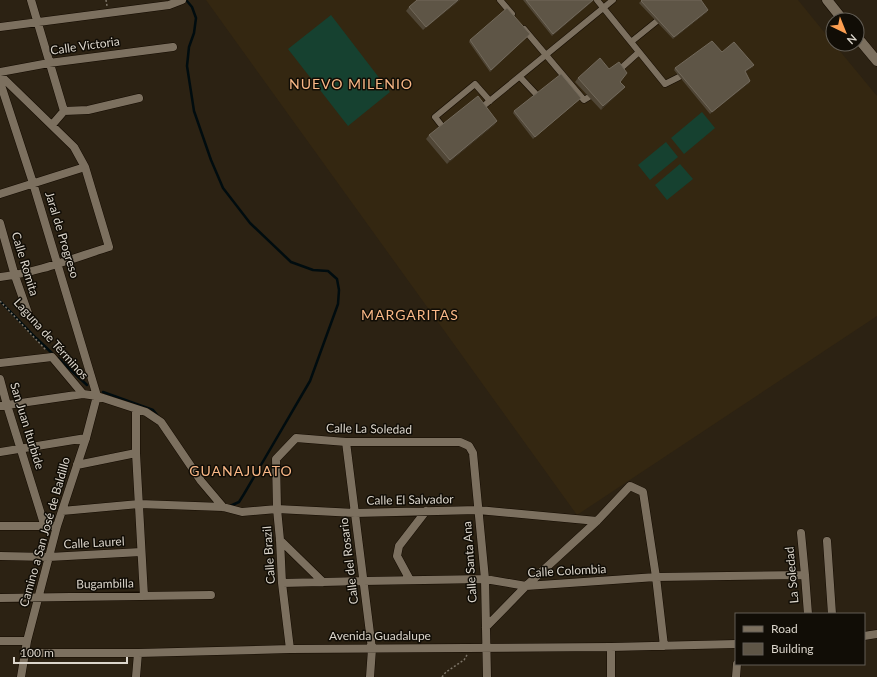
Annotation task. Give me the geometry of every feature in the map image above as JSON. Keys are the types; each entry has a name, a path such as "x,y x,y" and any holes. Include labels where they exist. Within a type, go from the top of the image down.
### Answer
{"street":[{"path":"31,0 64,111"},
{"path":"0,27 169,5 181,0"},
{"path":"500,0 515,18"},
{"path":"597,0 665,84 679,76"},
{"path":"481,108 613,0"},
{"path":"827,0 837,12"},
{"path":"631,42 657,21"},
{"path":"520,25 584,100 589,97"},
{"name":"Calle Victoria","path":"0,72 49,63 173,47"},
{"path":"865,47 877,61"},
{"path":"619,70 639,52"},
{"path":"0,75 74,147 85,167 108,247 15,276 0,277"},
{"path":"520,77 536,94"},
{"name":"Jaral de Progreso","path":"0,82 58,263 98,396"},
{"path":"442,126 435,117 475,84 490,101"},
{"path":"52,125 64,111 88,110 139,98"},
{"path":"0,194 85,167"},
{"name":"Calle Romita","path":"0,223 15,276 28,313"},
{"path":"0,363 52,358"},
{"name":"Laguna de Términos","path":"52,358 83,394"},
{"name":"San Juan Iturbide","path":"0,379 3,406 20,449 45,527"},
{"path":"3,406 83,394 98,396 146,412 161,422 200,481 223,507"},
{"name":"Camino a San José de Baldillo","path":"21,677 24,653 57,526 98,396"},
{"path":"136,409 136,453 144,596"},
{"path":"0,452 86,438"},
{"name":"Calle La Soledad","path":"276,459 296,438 346,442 460,442 469,446"},
{"name":"Calle del Rosario","path":"346,442 372,649 370,677"},
{"name":"Calle Santa Ana","path":"469,446 473,453 484,579 487,677"},
{"path":"77,465 136,453"},
{"name":"Calle Brazil","path":"276,459 277,509 282,583 290,649"},
{"path":"486,627 526,586 597,521 630,486 643,492 656,577 664,646"},
{"name":"Calle El Salvador","path":"62,511 139,504 223,507 242,512 277,509 355,513 478,510 597,521"},
{"path":"410,580 397,556 399,546 426,511"},
{"path":"0,526 57,526"},
{"name":"La Soledad","path":"801,534 808,613"},
{"path":"280,540 323,582"},
{"path":"827,541 832,613"},
{"name":"Calle Laurel","path":"0,556 49,557 141,552"},
{"name":"Calle Colombia","path":"282,583 484,579 526,586 656,577 805,575"},
{"name":"Bugambilla","path":"0,598 211,594"},
{"path":"865,636 877,634"},
{"path":"0,641 27,641"},
{"name":"Avenida Guadalupe","path":"24,653 138,653 290,649 611,647 735,644"},
{"path":"611,647 611,677"},
{"path":"136,677 138,653"},
{"path":"736,677 737,665"}],"path":[{"name":"Laguna de Términos","path":"0,301 52,358"},
{"path":"442,677 446,672 464,660 470,648"}],"shaded area":[{"path":"206,0 798,0 825,33 825,52 841,52 877,96 877,316 577,515"}],"green space":[{"path":"331,15 390,92 348,126 288,49"},
{"path":"702,112 715,128 684,154 671,138"},
{"path":"666,142 678,157 650,180 638,165"},
{"path":"680,164 693,179 667,200 655,185"}],"building":[{"path":"417,0 458,0 426,27 409,7"},
{"path":"526,0 593,0 553,34"},
{"path":"701,0 708,10 674,37 641,1"},
{"path":"507,8 530,34 491,70 470,40"},
{"path":"712,41 722,52 734,42 754,65 745,71 750,81 712,112 675,68"},
{"path":"600,58 609,69 619,62 627,73 620,82 625,87 603,106 578,78"},
{"path":"561,74 581,98 535,137 514,111"},
{"path":"478,96 497,121 450,160 429,135"}],"waterway":[{"path":"187,1 192,7 196,18 194,33 189,47 187,66 194,111 211,160 223,188 250,223 291,262 313,270 328,271 337,279 339,290 338,304 310,381 239,502 230,506"},
{"path":"0,301 54,355"},
{"path":"58,358 87,385"},
{"path":"103,392 153,410 158,416"}],"district":[{"name":"NUEVO MILENIO","path":"351,84"},
{"name":"MARGARITAS","path":"410,315"},
{"name":"GUANAJUATO","path":"241,471"}]}
